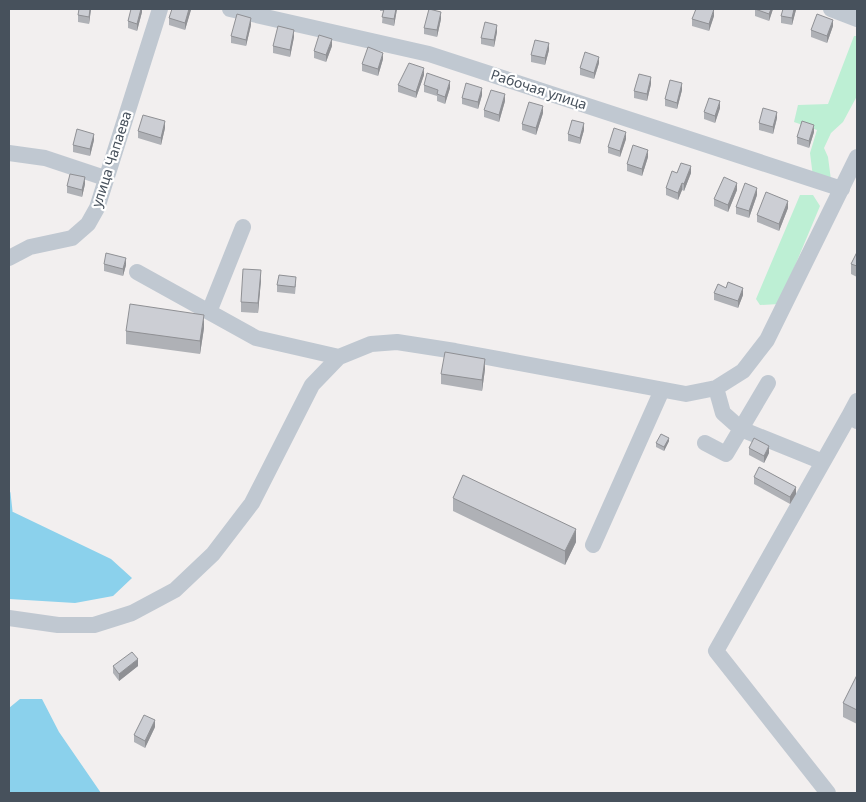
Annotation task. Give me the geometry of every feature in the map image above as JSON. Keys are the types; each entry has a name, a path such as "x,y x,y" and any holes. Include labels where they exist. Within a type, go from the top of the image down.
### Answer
{"street":[{"name":"улица Чапаева","path":"9,258 30,248 72,238 88,224 97,208 160,9"},
{"name":"Рабочая улица","path":"230,9 430,54 842,189"},
{"path":"831,9 857,19"},
{"path":"9,153 45,158 105,178"},
{"path":"9,618 58,625 94,626 132,612 176,590 213,554 252,503 312,385 339,357 371,344 397,342 455,351 686,394 716,388 743,371 767,340 857,157"},
{"path":"209,312 243,228"},
{"path":"137,272 256,338 339,357"},
{"path":"705,443 726,454 768,383"},
{"path":"716,388 723,414 741,429 823,462"},
{"path":"593,544 662,390"},
{"path":"828,793 716,651 823,462 853,418 857,401"}],"green space":[{"path":"854,36 857,36 857,96 843,122 831,133 824,148 828,157 831,180 813,177 810,153 817,130 794,122 798,105 828,104"},
{"path":"800,195 813,195 820,206 779,304 760,305 756,299"}],"water":[{"path":"9,510 111,559 132,578 113,596 75,603 9,599"},
{"path":"20,699 42,699 59,732 101,793 9,793 9,708"}],"building":[{"path":"79,9 90,9 89,17 78,15"},
{"path":"131,9 141,9 137,24 128,21"},
{"path":"172,9 189,9 185,23 169,18"},
{"path":"384,9 396,9 394,19 382,17"},
{"path":"429,9 441,12 437,30 424,28"},
{"path":"696,9 714,9 709,24 692,19"},
{"path":"755,9 771,9 769,14"},
{"path":"783,9 794,9 792,18 781,16"},
{"path":"237,14 251,18 246,40 231,36"},
{"path":"817,14 833,20 827,36 811,30"},
{"path":"485,22 497,25 494,40 481,38"},
{"path":"278,26 294,30 290,50 273,46"},
{"path":"319,35 332,39 326,55 314,51"},
{"path":"535,40 549,43 545,58 531,55"},
{"path":"368,47 383,53 378,69 362,64"},
{"path":"585,52 599,57 594,73 580,68"},
{"path":"409,63 424,68 416,92 398,85"},
{"path":"427,73 450,81 445,97 437,94 438,90 424,85"},
{"path":"639,74 651,77 647,94 634,91"},
{"path":"670,80 682,83 677,103 665,99"},
{"path":"466,83 482,88 478,102 462,98"},
{"path":"491,90 505,94 499,115 484,110"},
{"path":"709,98 720,101 715,116 704,112"},
{"path":"529,102 543,106 536,128 522,124"},
{"path":"763,108 777,112 773,127 759,123"},
{"path":"143,115 165,121 161,138 138,131"},
{"path":"572,120 584,123 580,138 568,134"},
{"path":"802,121 814,125 809,141 797,137"},
{"path":"614,128 626,132 620,151 608,147"},
{"path":"77,129 94,134 90,149 73,145"},
{"path":"633,145 648,150 642,169 627,164"},
{"path":"681,163 691,166 684,184 682,183 678,193 666,188 672,171 677,173"},
{"path":"70,174 85,177 82,190 67,186"},
{"path":"724,177 737,183 728,205 714,199"},
{"path":"745,183 757,188 749,211 736,207"},
{"path":"766,192 788,201 779,224 757,215"},
{"path":"857,252 857,266 851,264"},
{"path":"106,253 126,258 123,269 104,264"},
{"path":"243,269 261,270 258,303 241,302"},
{"path":"279,275 296,277 295,287 277,285"},
{"path":"728,282 743,288 738,301 714,293 718,284 726,288"},
{"path":"130,304 204,315 200,341 126,331"},
{"path":"445,352 485,359 482,380 441,374"},
{"path":"661,434 669,438 664,447 656,443"},
{"path":"754,438 769,446 764,456 749,448"},
{"path":"759,467 796,487 790,497 754,477"},
{"path":"463,475 576,529 565,551 453,498"},
{"path":"132,652 138,659 119,674 113,666"},
{"path":"857,675 857,710 843,703"},
{"path":"144,715 155,720 145,741 134,735"}],"waterway":[{"path":"9,493 11,511"}]}
